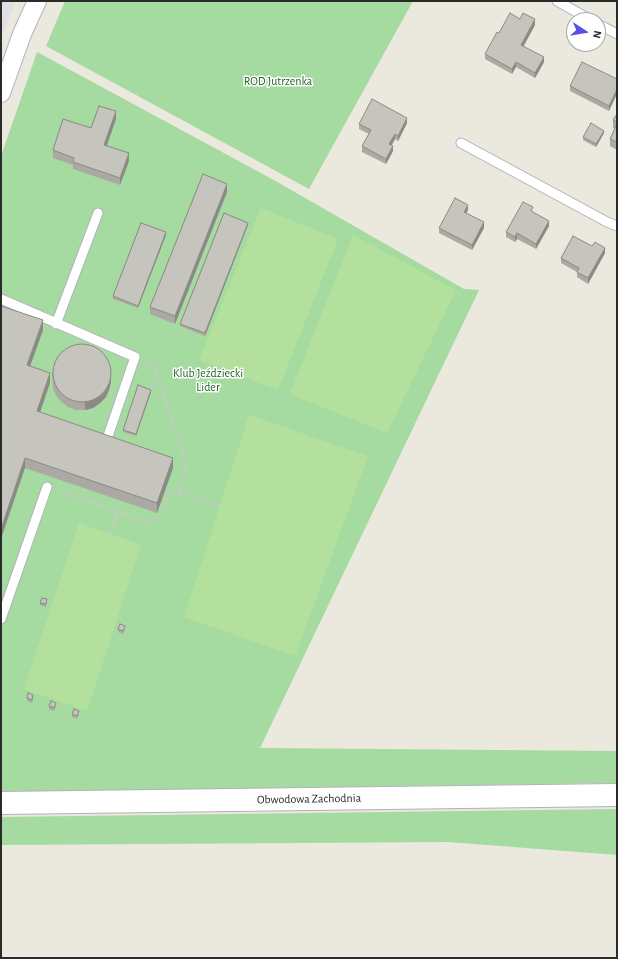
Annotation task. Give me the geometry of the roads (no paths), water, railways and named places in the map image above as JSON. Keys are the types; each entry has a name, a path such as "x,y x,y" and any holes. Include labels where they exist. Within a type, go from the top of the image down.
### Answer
{"main road":[{"name":"Obwodowa Zachodnia","path":"1,803 617,795"}],"street":[{"path":"1,93 22,34 37,1"}],"lane":[{"path":"557,1 577,12"},
{"path":"606,28 617,34"},
{"path":"461,143 617,226"},
{"path":"56,324 98,213"},
{"path":"1,299 135,358 108,436"},
{"path":"1,619 47,487"}],"park label":[{"name":"ROD Jutrzenka","path":"278,81"},
{"name":"Klub Jeździecki Lider","path":"208,380"}]}
